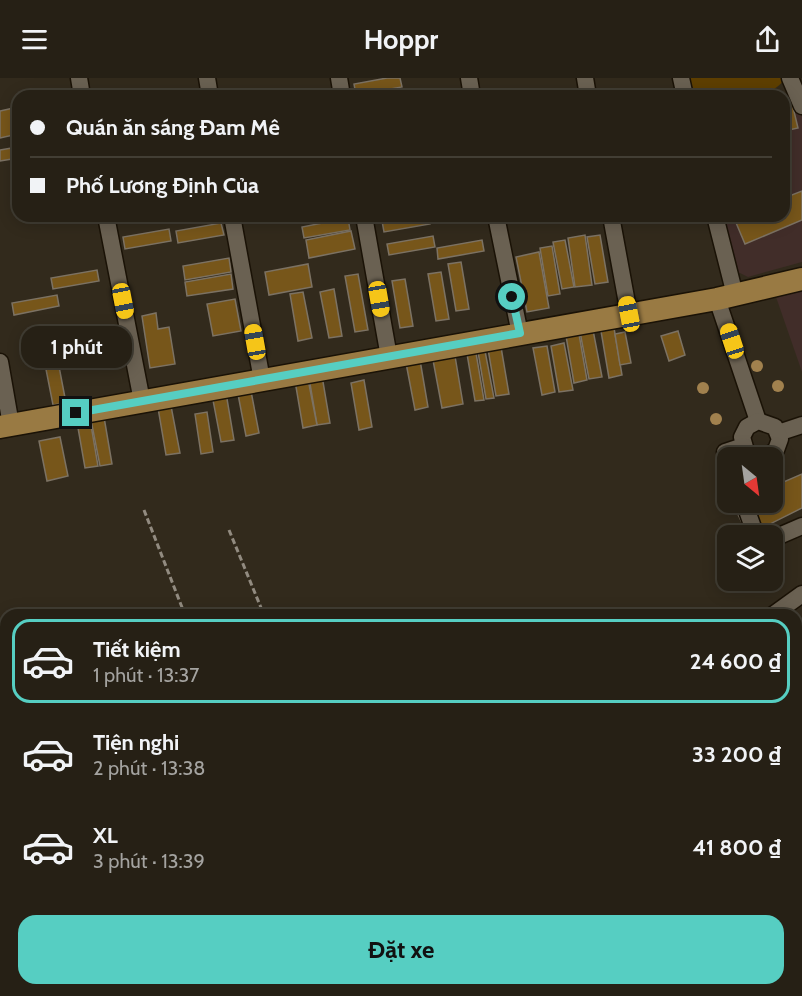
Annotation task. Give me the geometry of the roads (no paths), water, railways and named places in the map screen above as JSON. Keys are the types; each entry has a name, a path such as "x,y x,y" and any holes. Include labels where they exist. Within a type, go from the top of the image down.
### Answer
{"main road":[{"path":"5,426 726,297 802,279"}],"street":[{"path":"790,78 802,106"},
{"path":"107,222 142,401"},
{"path":"233,222 262,380"},
{"path":"365,222 389,357"},
{"path":"497,222 520,333"},
{"path":"611,222 629,314"},
{"path":"717,222 726,297 758,421"},
{"path":"0,362 5,426"},
{"path":"748,447 744,432 747,427 758,421 770,423 778,433 777,447"},
{"path":"778,433 802,425"},
{"path":"783,534 802,526"},
{"path":"781,609 802,594"}]}
